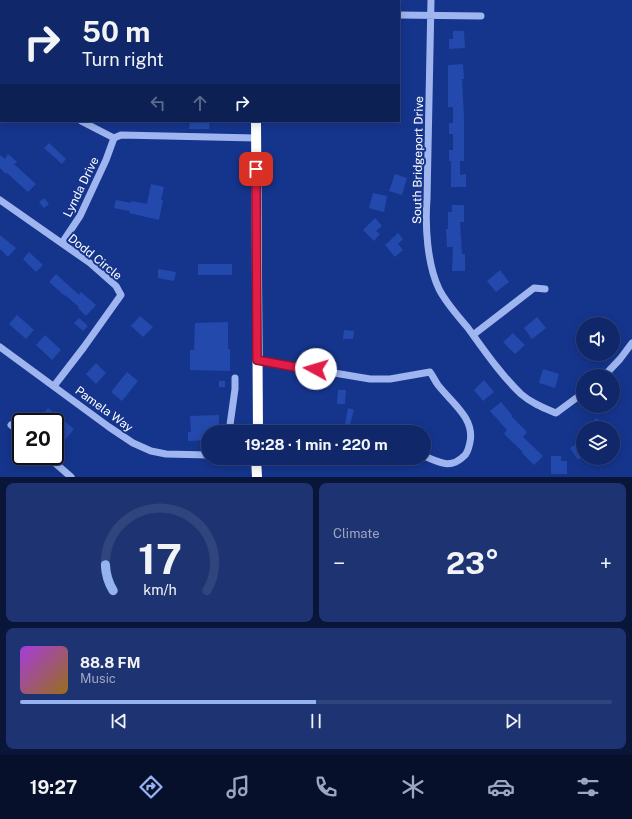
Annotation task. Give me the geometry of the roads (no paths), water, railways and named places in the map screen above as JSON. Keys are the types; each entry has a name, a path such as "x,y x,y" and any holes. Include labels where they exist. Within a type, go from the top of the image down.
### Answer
{"highway":[{"path":"256,122 258,425"},
{"path":"256,465 257,477"}],"street":[{"name":"South Bridgeport Drive","path":"431,0 426,216 430,264 439,289 506,378 522,395 533,403 556,413 576,399"},
{"path":"400,15 481,16"},
{"path":"83,122 114,138 121,135 256,138"},
{"name":"Lynda Drive","path":"62,243 80,216 106,160 114,138"},
{"name":"Dodd Circle","path":"0,200 90,263 116,286 121,295 54,386"},
{"path":"473,335 534,288 545,289"},
{"path":"611,369 632,343"},
{"name":"Pamela Way","path":"0,347 133,443 151,451 166,454 201,455"},
{"path":"257,360 370,379 390,379 430,372 438,385 467,420 470,430 470,439 465,455 454,463 448,465 431,459"},
{"path":"230,425 235,378"},
{"path":"57,465 71,477"}]}
